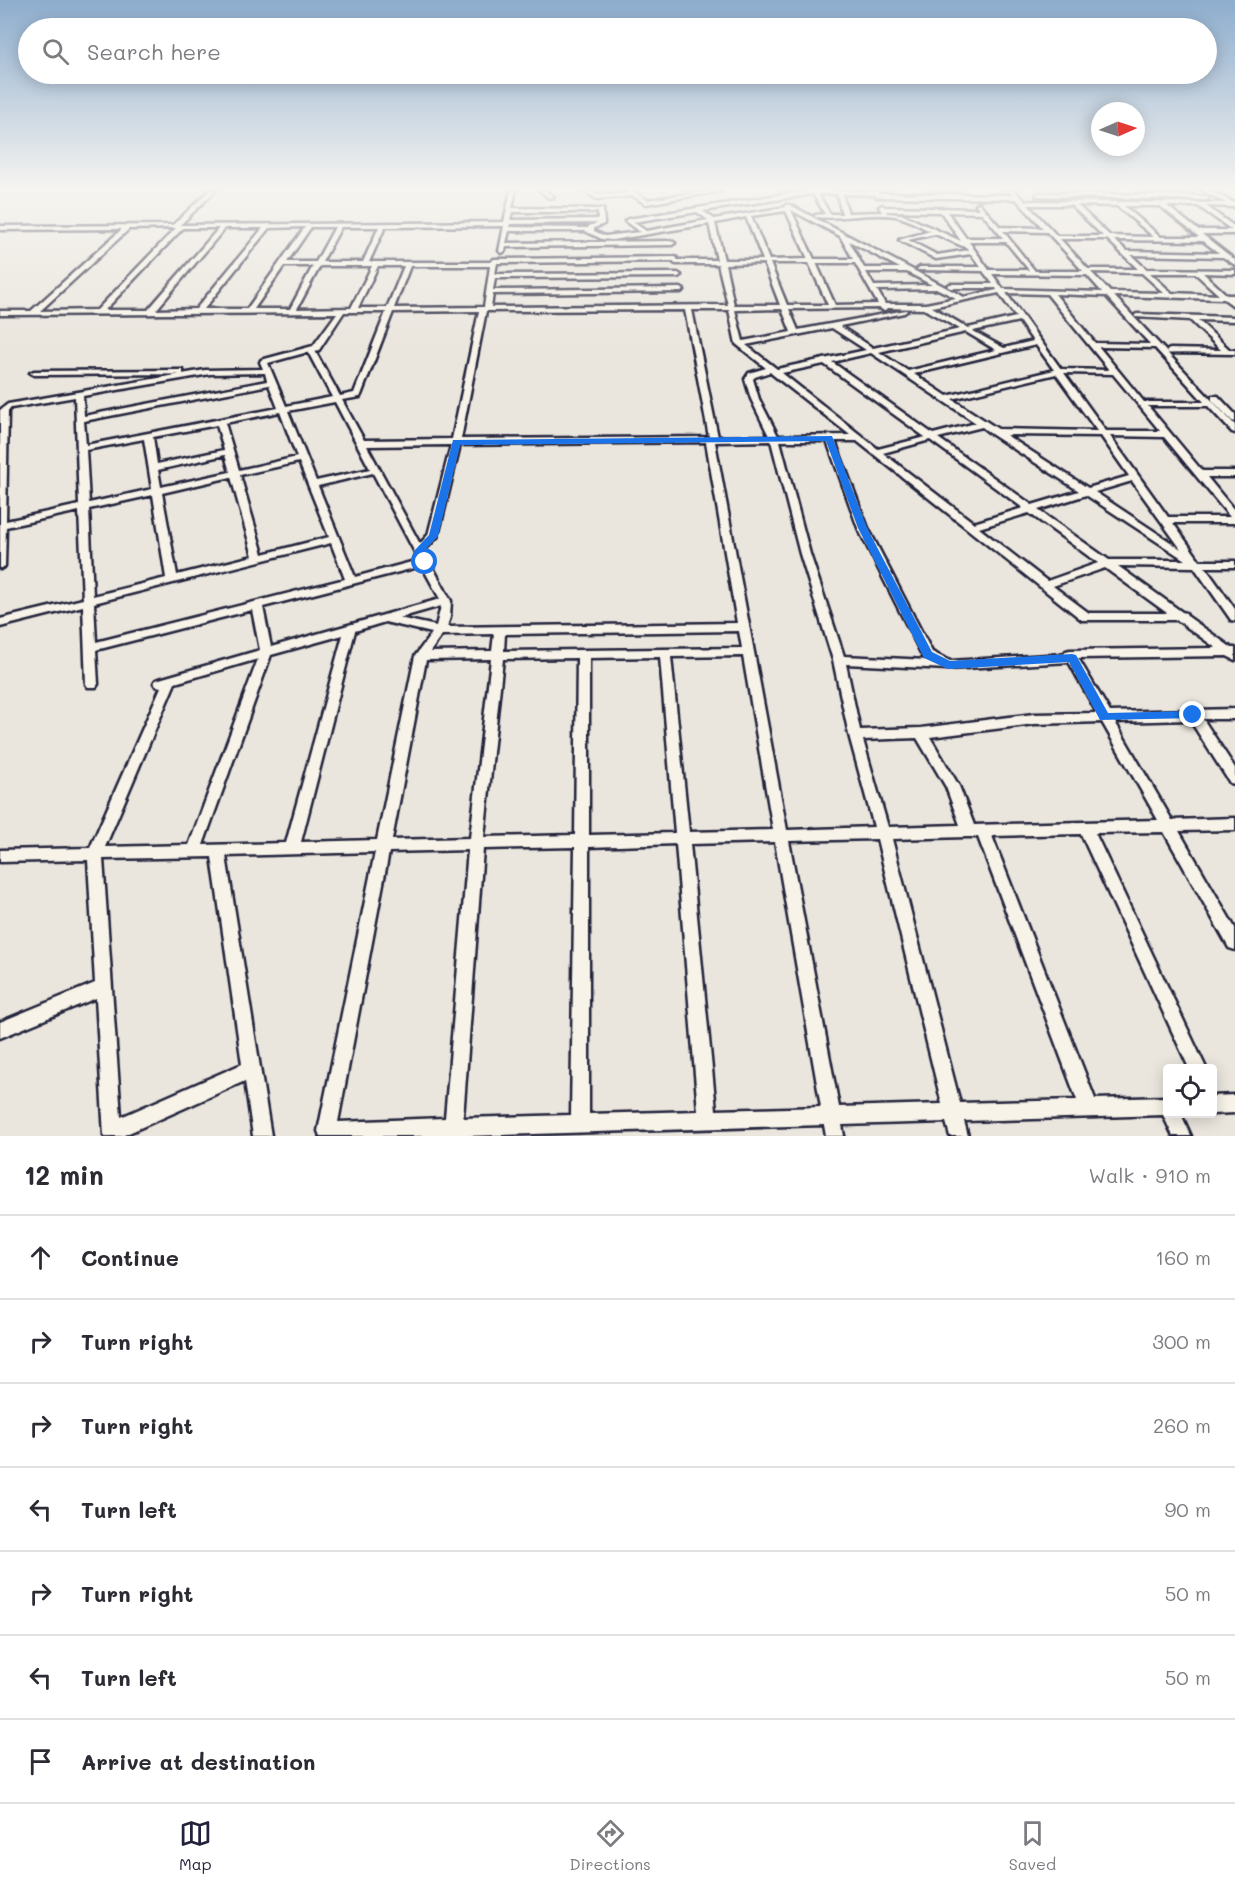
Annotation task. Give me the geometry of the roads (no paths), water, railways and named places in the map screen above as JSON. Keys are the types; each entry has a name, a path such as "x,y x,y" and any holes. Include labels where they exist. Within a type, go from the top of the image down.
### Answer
{"street":[{"path":"33,313 109,243"},
{"path":"98,313 163,243"},
{"path":"150,312 209,243"},
{"path":"198,312 253,243"},
{"path":"249,311 297,243"},
{"path":"292,311 329,243"},
{"path":"365,264 375,243"},
{"path":"419,551 433,536 492,276 503,245 671,243"},
{"path":"672,243 712,440 835,1136"},
{"path":"717,243 729,307 740,344 773,371 1086,617 1182,616"},
{"path":"759,243 795,333"},
{"path":"803,243 832,306"},
{"path":"846,243 888,314"},
{"path":"856,243 963,299"},
{"path":"908,243 936,257 967,246 987,243"},
{"path":"960,243 967,246"},
{"path":"965,243 1234,613"},
{"path":"1010,243 1034,273"},
{"path":"1060,243 1089,271"},
{"path":"1064,243 1235,430"},
{"path":"1115,243 1171,296"},
{"path":"1209,243 1235,263"},
{"path":"1126,253 1225,255"},
{"path":"282,264 855,261"},
{"path":"354,310 376,264"},
{"path":"82,448 357,394 408,264"},
{"path":"920,269 1034,273 1145,270 1235,272"},
{"path":"861,270 907,270"},
{"path":"1196,271 1235,305"},
{"path":"629,275 631,308"},
{"path":"492,276 678,275"},
{"path":"950,286 1050,292 1235,297"},
{"path":"872,288 941,287"},
{"path":"740,344 963,299 1000,289"},
{"path":"489,292 681,290"},
{"path":"1050,292 1235,519"},
{"path":"1111,294 1137,316 1235,419"},
{"path":"0,314 925,306 1002,350"},
{"path":"342,310 316,348 264,362 351,581"},
{"path":"1137,316 1235,319"},
{"path":"959,1136 883,833 855,735 839,660 805,554 776,439 756,399 749,379 752,375 1021,318"},
{"path":"1192,318 1235,358"},
{"path":"832,325 1197,564"},
{"path":"906,374 1038,342"},
{"path":"1093,345 1157,346"},
{"path":"311,350 446,601 447,613 440,631 421,656 327,1131 1163,1106"},
{"path":"1170,351 1231,352"},
{"path":"824,360 1234,654"},
{"path":"34,373 267,371"},
{"path":"944,399 1058,371 1115,372"},
{"path":"0,566 3,525 1,447 4,410 8,406 210,372"},
{"path":"81,419 272,382"},
{"path":"79,395 92,684"},
{"path":"1142,404 1211,404"},
{"path":"220,421 259,558"},
{"path":"876,452 982,424"},
{"path":"994,432 1167,434"},
{"path":"148,435 172,580"},
{"path":"830,438 862,528 928,655 948,665"},
{"path":"362,443 858,438"},
{"path":"154,468 229,451"},
{"path":"3,525 302,459"},
{"path":"312,484 376,470"},
{"path":"1199,474 1235,474"},
{"path":"972,528 1135,477"},
{"path":"1166,520 1235,519"},
{"path":"0,623 334,539"},
{"path":"91,647 425,562"},
{"path":"1045,585 1108,563 1235,564"},
{"path":"252,1069 113,1133 95,853 165,681 446,601"},
{"path":"194,851 266,652 257,605"},
{"path":"383,618 440,631 744,627"},
{"path":"292,848 350,628"},
{"path":"453,1128 476,843 500,632"},
{"path":"421,656 749,651"},
{"path":"666,652 708,1120"},
{"path":"580,1124 583,654"},
{"path":"1234,654 1070,654 1235,943"},
{"path":"839,660 948,665 1072,658"},
{"path":"855,735 921,732 1034,719 1235,714"},
{"path":"1193,715 1235,779"},
{"path":"921,732 977,832 1089,1108"},
{"path":"0,856 1235,824"},
{"path":"1085,828 1196,1064"},
{"path":"218,850 262,1136"},
{"path":"0,1030 104,987"},
{"path":"1217,1103 1235,1104"},
{"path":"1174,1118 1182,1136"}]}
